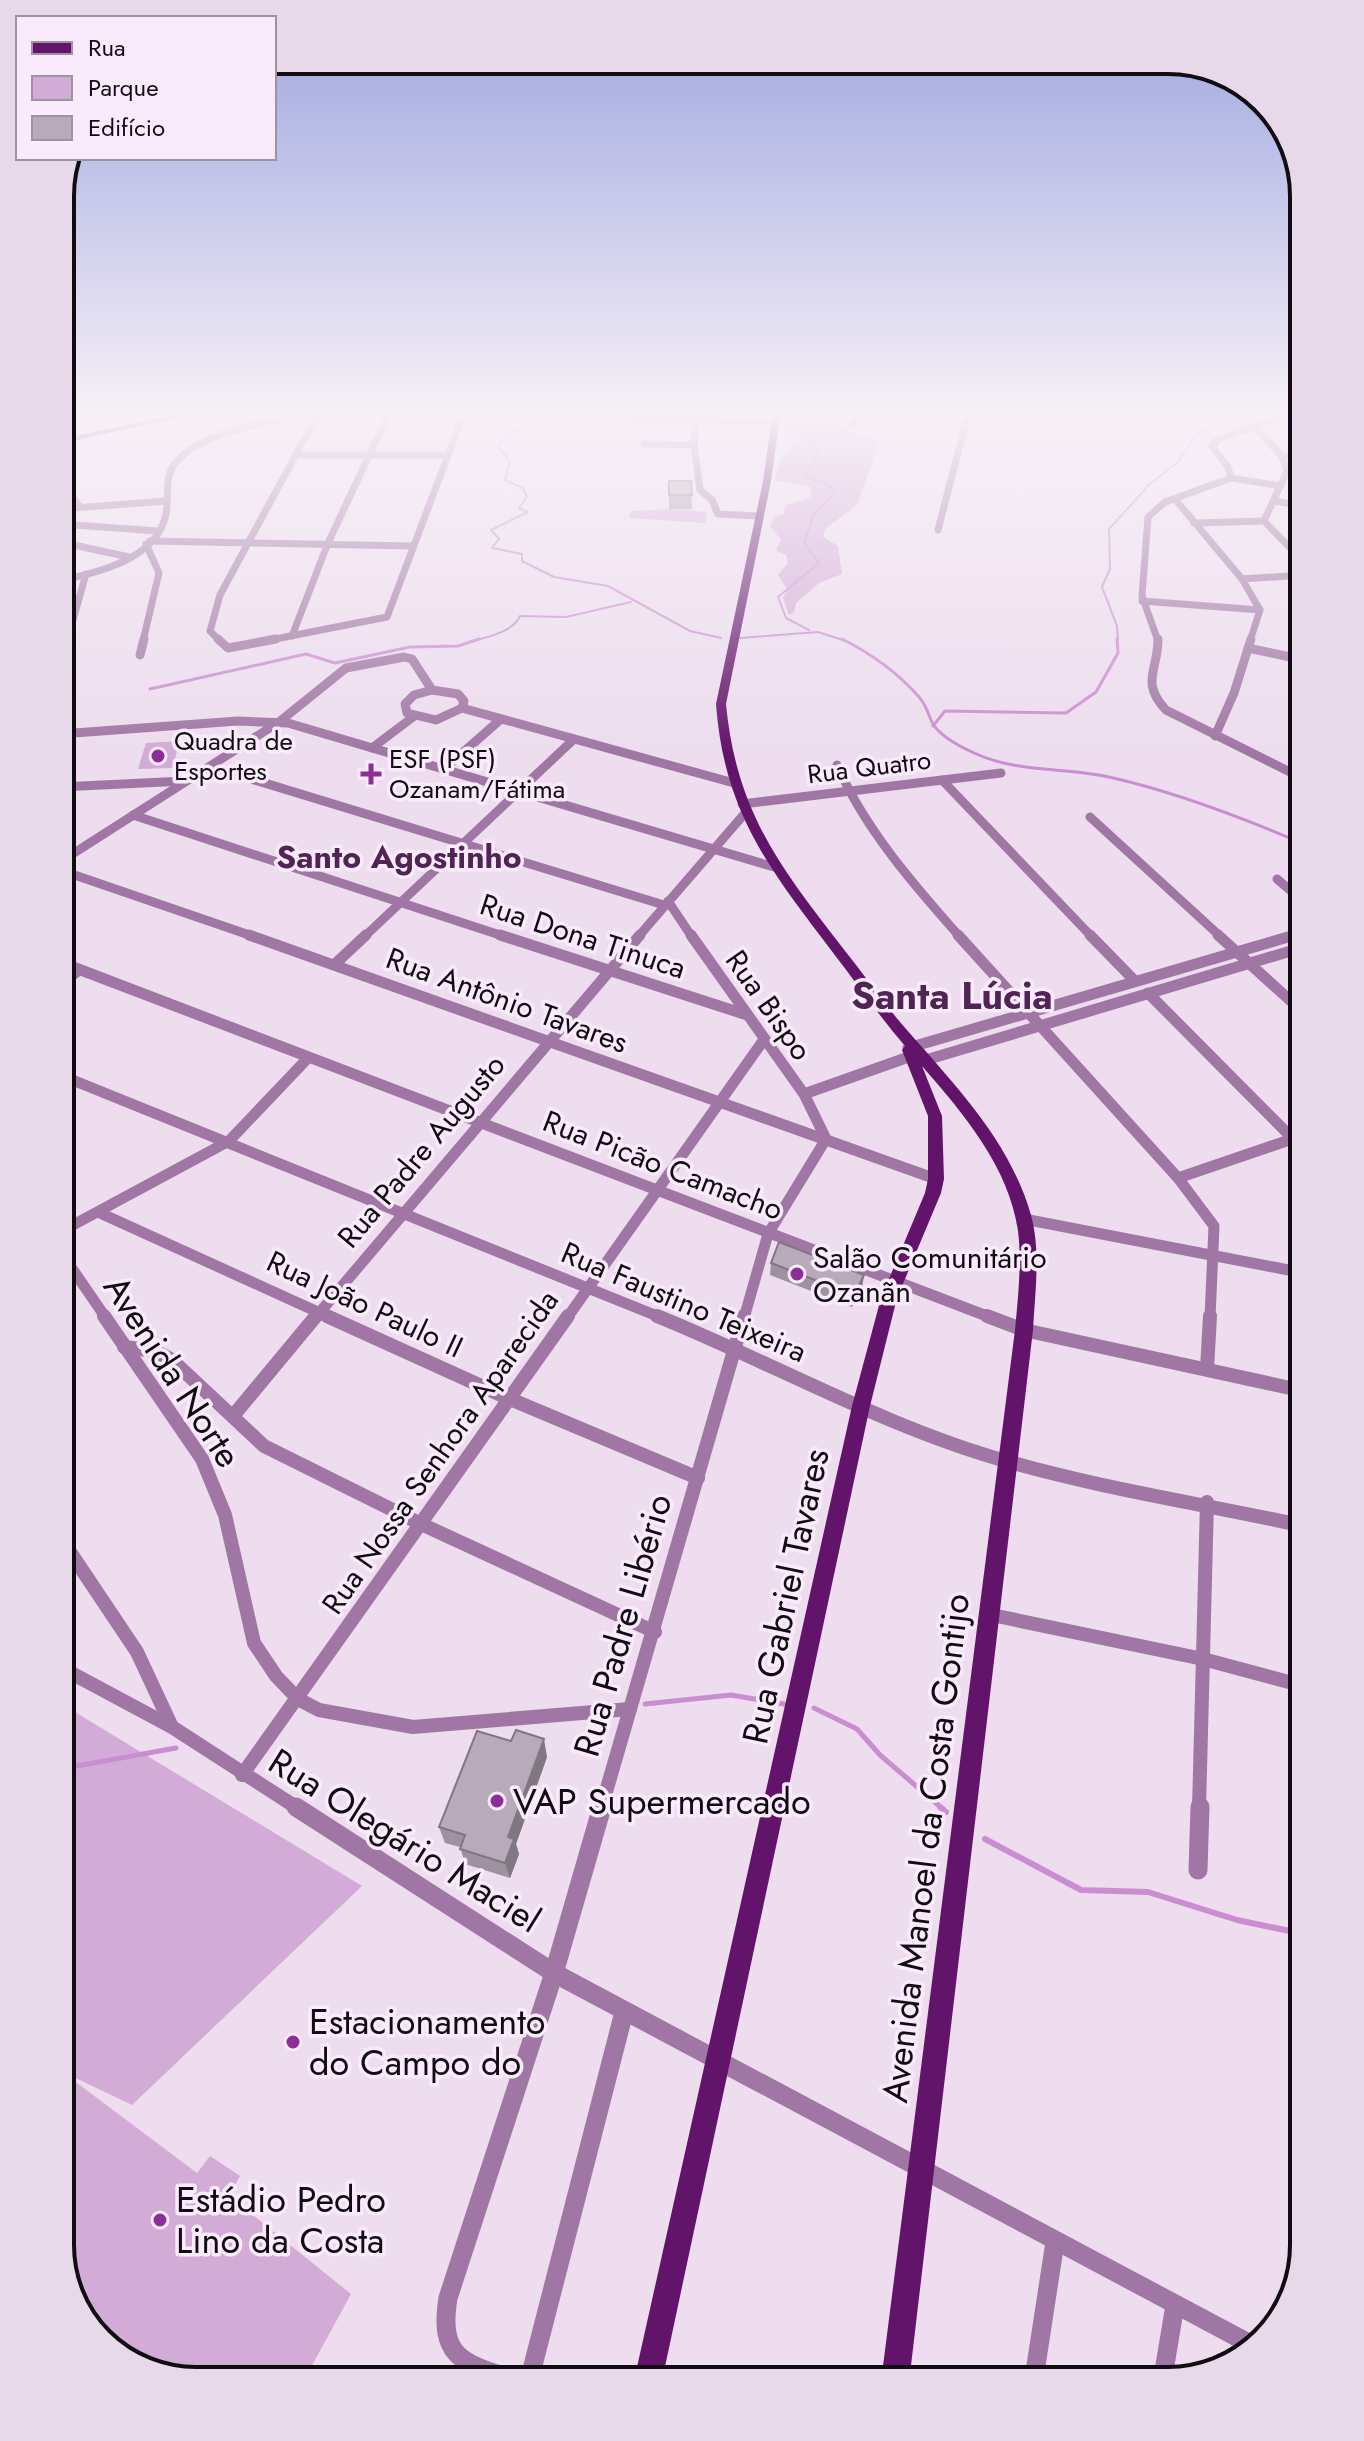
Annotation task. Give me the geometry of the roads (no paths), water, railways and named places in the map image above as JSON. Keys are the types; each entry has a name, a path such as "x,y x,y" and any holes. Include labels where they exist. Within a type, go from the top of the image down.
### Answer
{"main road":[{"name":"Avenida Manoel da Costa Gontijo","path":"757,524 721,704 722,736 734,783 774,867 900,1031 916,1057 967,1110 1000,1159 1024,1219 1028,1250 1024,1330 897,2367"},
{"name":"Rua Gabriel Tavares","path":"651,2367 861,1406 895,1281 933,1193 936,1179 935,1116 916,1057"},
{"path":"935,1116 938,1106 945,1103 967,1110"}],"street":[{"path":"74,577 129,557 148,543 162,524"},
{"path":"258,524 220,595 210,631 228,648 387,617 421,524"},
{"path":"292,636 337,524"},
{"path":"938,530 940,524"},
{"path":"1146,524 1139,586 1142,601 1158,636 1150,669 1150,689 1155,701 1215,736 1290,773"},
{"path":"1195,524 1242,579 1260,610 1215,736"},
{"path":"1267,524 1290,547"},
{"path":"74,525 158,531"},
{"path":"148,543 412,546"},
{"path":"140,655 159,573 148,543"},
{"path":"74,545 129,557"},
{"path":"74,615 86,574"},
{"path":"1242,579 1290,576"},
{"path":"1142,601 1260,610"},
{"path":"1248,648 1290,657"},
{"path":"74,853 212,767 279,722 337,674 355,665 404,657 412,659 432,690"},
{"path":"462,708 464,701 458,694 432,690 414,695 405,704 407,713 413,717 441,719 462,708 734,783"},
{"path":"372,748 413,717"},
{"path":"444,769 501,719"},
{"path":"74,733 238,721 279,722 774,867"},
{"path":"335,964 573,740"},
{"path":"837,765 847,792 871,829 952,928 1178,1178 1214,1226 1207,1369"},
{"path":"212,767 666,903"},
{"name":"Rua Quatro","path":"744,808 1001,773"},
{"path":"942,780 1135,981"},
{"path":"74,786 188,781"},
{"name":"Rua Padre Augusto","path":"233,1416 744,808"},
{"name":"Rua Dona Tinuca","path":"133,815 744,1014"},
{"path":"1090,817 1290,1000"},
{"name":"Rua Antônio Tavares","path":"74,875 335,964 936,1179"},
{"path":"1277,879 1290,890"},
{"name":"Rua Bispo","path":"666,903 804,1094 826,1139"},
{"path":"804,1094 916,1057 1029,1012 1290,936"},
{"path":"916,1057 1041,1025 1290,951"},
{"name":"Rua Picão Camacho","path":"74,968 1024,1330 1290,1388"},
{"path":"74,974 79,970"},
{"path":"1148,993 1290,1129"},
{"name":"Rua Nossa Senhora Aparecida","path":"242,1775 763,1041"},
{"path":"74,1225 229,1141 308,1058"},
{"name":"Rua Faustino Teixeira","path":"74,1080 737,1348 861,1406 1006,1461 1207,1502 1290,1523"},
{"name":"Rua Padre Libério","path":"474,2367 455,2353 443,2337 443,2318 453,2275 554,1973 768,1234 826,1139"},
{"path":"1178,1178 1290,1140"},
{"name":"Rua João Paulo II","path":"100,1213 510,1399 698,1478"},
{"path":"1024,1219 1290,1270"},
{"name":"Avenida Norte","path":"74,1272 202,1459 225,1515 254,1643 276,1676 298,1699 319,1710 413,1727 630,1709"},
{"path":"124,1347 155,1351 172,1360 264,1446 421,1524 655,1632"},
{"path":"1198,1870 1207,1502"},
{"path":"74,1558 144,1663 157,1686 172,1727"},
{"path":"987,1614 1203,1659 1290,1682"},
{"name":"Rua Olegário Maciel","path":"74,1674 172,1727 242,1775 554,1973 1244,2341"},
{"path":"533,2367 624,2012"},
{"path":"1036,2367 1055,2242"},
{"path":"1165,2367 1175,2305"}],"waterway":[{"path":"504,524 491,530 499,539 492,548 522,554 522,561 554,577 608,586 690,631 721,638"},
{"path":"809,630 786,618 778,597 819,563 804,543 811,524"},
{"path":"1114,524 1109,529 1110,569 1102,587 1117,626 1118,641"},
{"path":"474,641 506,630 520,616 566,617 631,602"},
{"path":"740,638 818,632 845,641"},
{"path":"150,689 306,654 335,663 410,647 458,646 479,639"},
{"path":"934,725 945,711 1066,713 1096,692 1118,653 1117,639"},
{"path":"845,641 873,657 902,680 922,700 934,725"},
{"path":"934,725 951,741 988,759 1134,783 1208,806 1290,838"},
{"path":"645,1704 731,1695 784,1704"},
{"path":"814,1708 857,1729 880,1755 943,1809"},
{"path":"74,1766 176,1748"},
{"path":"940,1807 946,1812"},
{"path":"985,1839 1081,1890 1148,1892 1237,1920 1290,1931"}],"place":[{"name":"Quadra de Esportes","path":"158,756"},
{"name":"ESF (PSF) Ozanam/Fátima","path":"371,774"},
{"name":"Salão Comunitário Ozanãn","path":"797,1274"},
{"name":"VAP Supermercado","path":"497,1801"},
{"name":"Estacionamento do Campo do","path":"293,2042"},
{"name":"Estádio Pedro Lino da Costa","path":"160,2220"}],"district":[{"name":"Santo Agostinho","path":"399,857"},
{"name":"Santa Lúcia","path":"952,995"}]}
